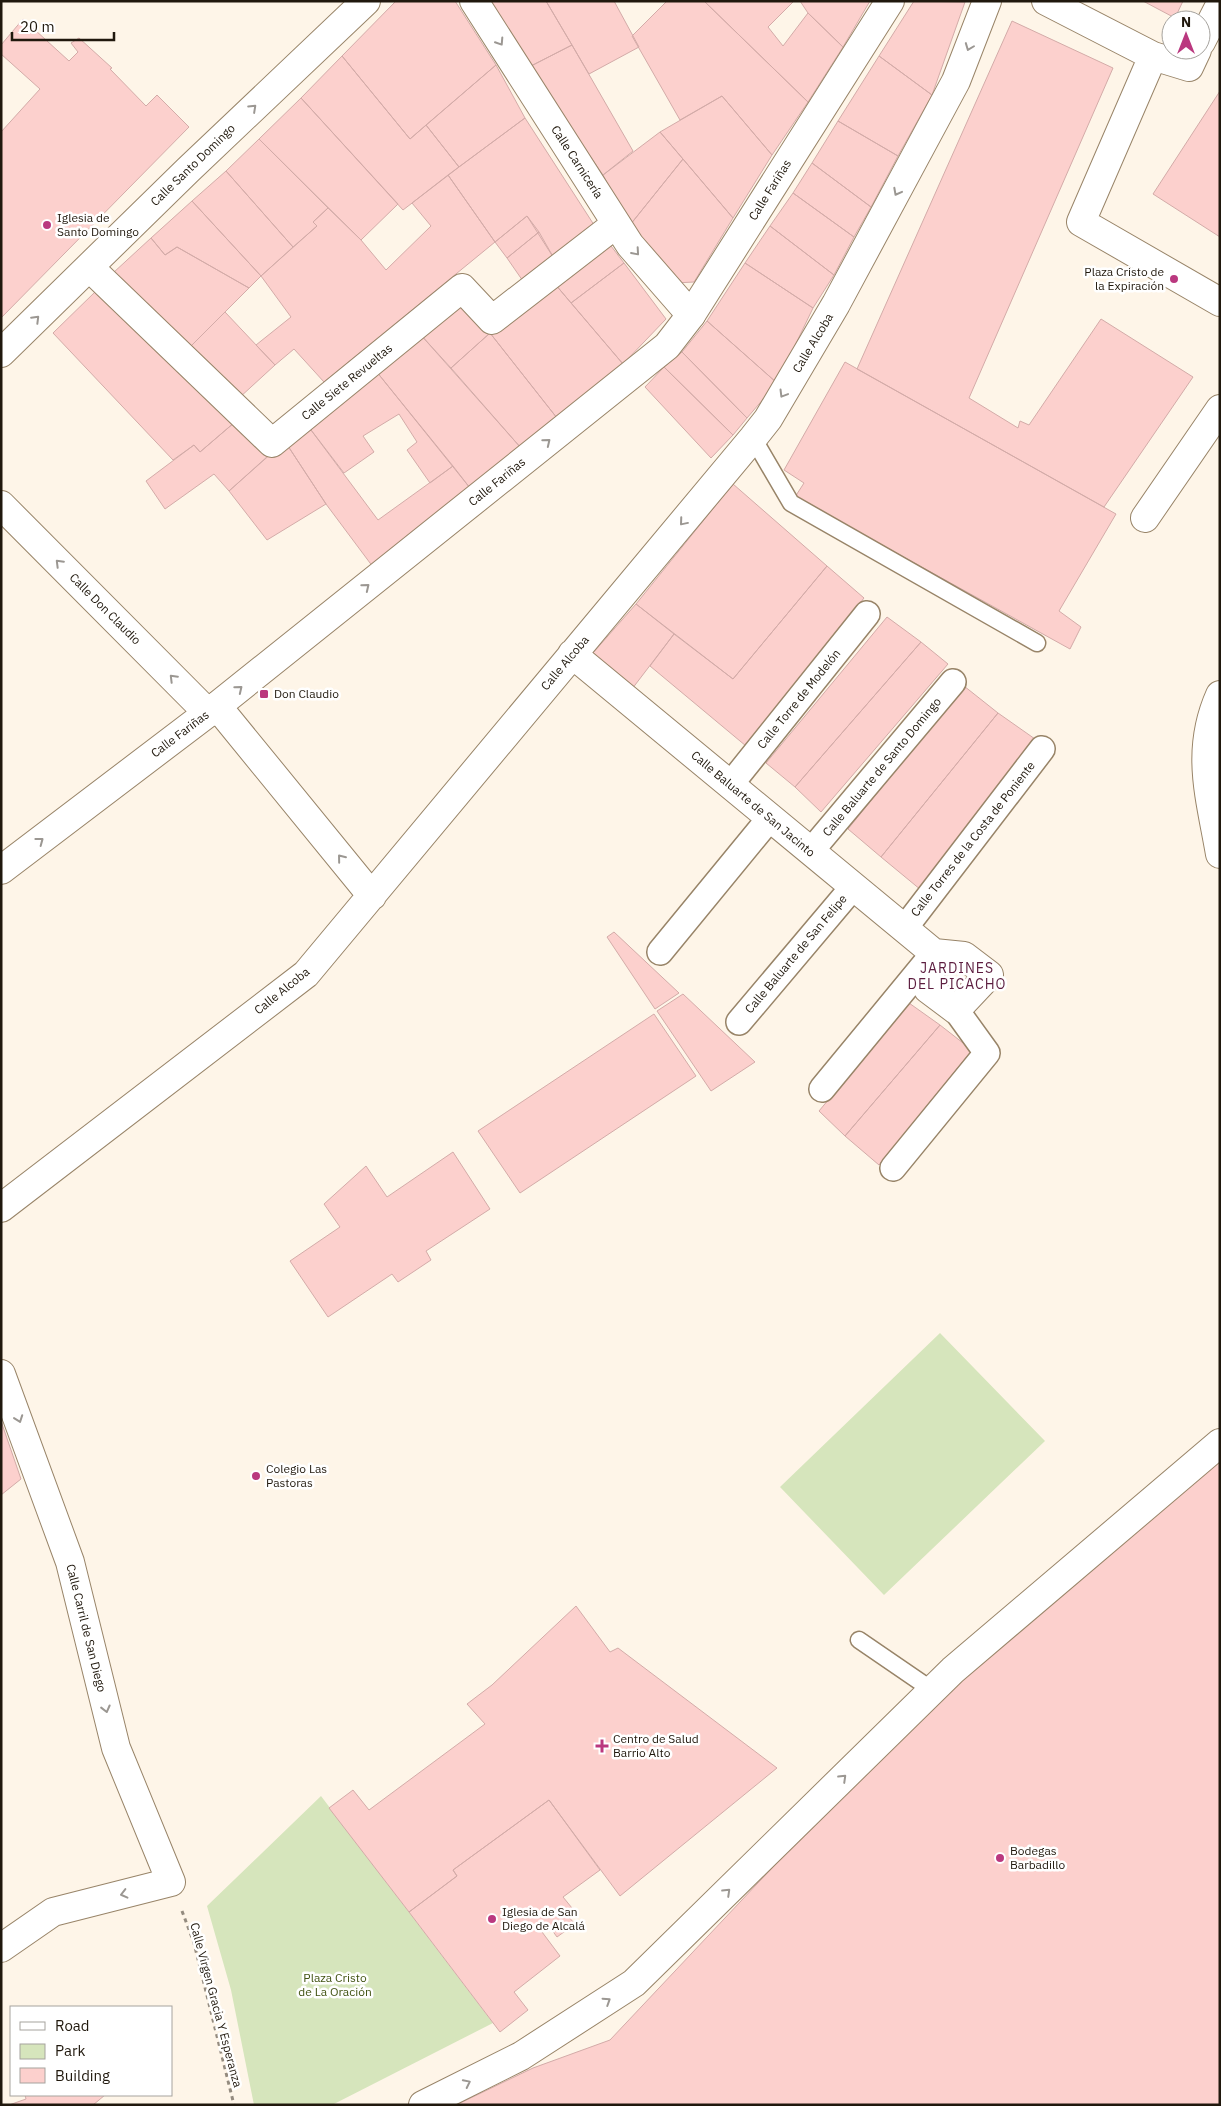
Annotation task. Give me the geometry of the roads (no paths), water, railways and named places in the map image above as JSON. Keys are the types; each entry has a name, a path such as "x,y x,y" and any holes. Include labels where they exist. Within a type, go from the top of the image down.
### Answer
{"street":[{"name":"Calle Santo Domingo","path":"1,353 188,170 366,1"},
{"name":"Calle Carnicería","path":"474,1 630,245 691,315"},
{"name":"Calle Fariñas","path":"1,870 212,710 667,346 691,315 890,1"},
{"name":"Calle Alcoba","path":"1,1208 306,974 753,438 768,419 836,304 956,81 987,1"},
{"path":"1046,1 1161,58"},
{"path":"1211,23 1220,5"},
{"path":"1153,56 1081,222 1220,302"},
{"path":"1166,60 1189,67 1192,60"},
{"name":"Calle Siete Revueltas","path":"89,267 272,443 462,288 492,320 616,224"},
{"path":"1145,518 1220,409"},
{"name":"Calle Don Claudio","path":"1,505 212,710 372,896"},
{"name":"Calle Torre de Modelón","path":"730,785 868,614"},
{"name":"Calle Baluarte de San Jacinto","path":"572,654 934,953"},
{"name":"Calle Baluarte de Santo Domingo","path":"811,852 953,682"},
{"path":"1220,694 1212,711 1206,738 1206,769 1220,854"},
{"name":"Calle Torres de la Costa de Poniente","path":"904,929 1042,749"},
{"path":"660,952 770,818"},
{"name":"Calle Baluarte de San Felipe","path":"739,1022 853,887"},
{"path":"934,953 964,956 989,976 956,1010"},
{"path":"893,1168 987,1053 956,1010 928,989 934,953"},
{"path":"822,1089 934,953"},
{"name":"Calle Carril de San Diego","path":"1,1374 70,1562 116,1748 171,1882 53,1912 1,1948"},
{"path":"423,2105 521,2056 634,1983 953,1670 1220,1443"}],"lane":[{"path":"753,438 791,503 1037,643"},
{"path":"859,1640 932,1690"}],"place":[{"name":"Iglesia de Santo Domingo","path":"47,225"},
{"name":"Plaza Cristo de la Expiración","path":"1174,279"},
{"name":"Don Claudio","path":"264,694"},
{"name":"Colegio Las Pastoras","path":"256,1476"},
{"name":"Centro de Salud Barrio Alto","path":"602,1746"},
{"name":"Bodegas Barbadillo","path":"1000,1858"},
{"name":"Iglesia de San Diego de Alcalá","path":"492,1919"}],"district":[{"name":"JARDINES DEL PICACHO","path":"957,976"}],"park label":[{"name":"Plaza Cristo de La Oración","path":"335,1985"}]}
